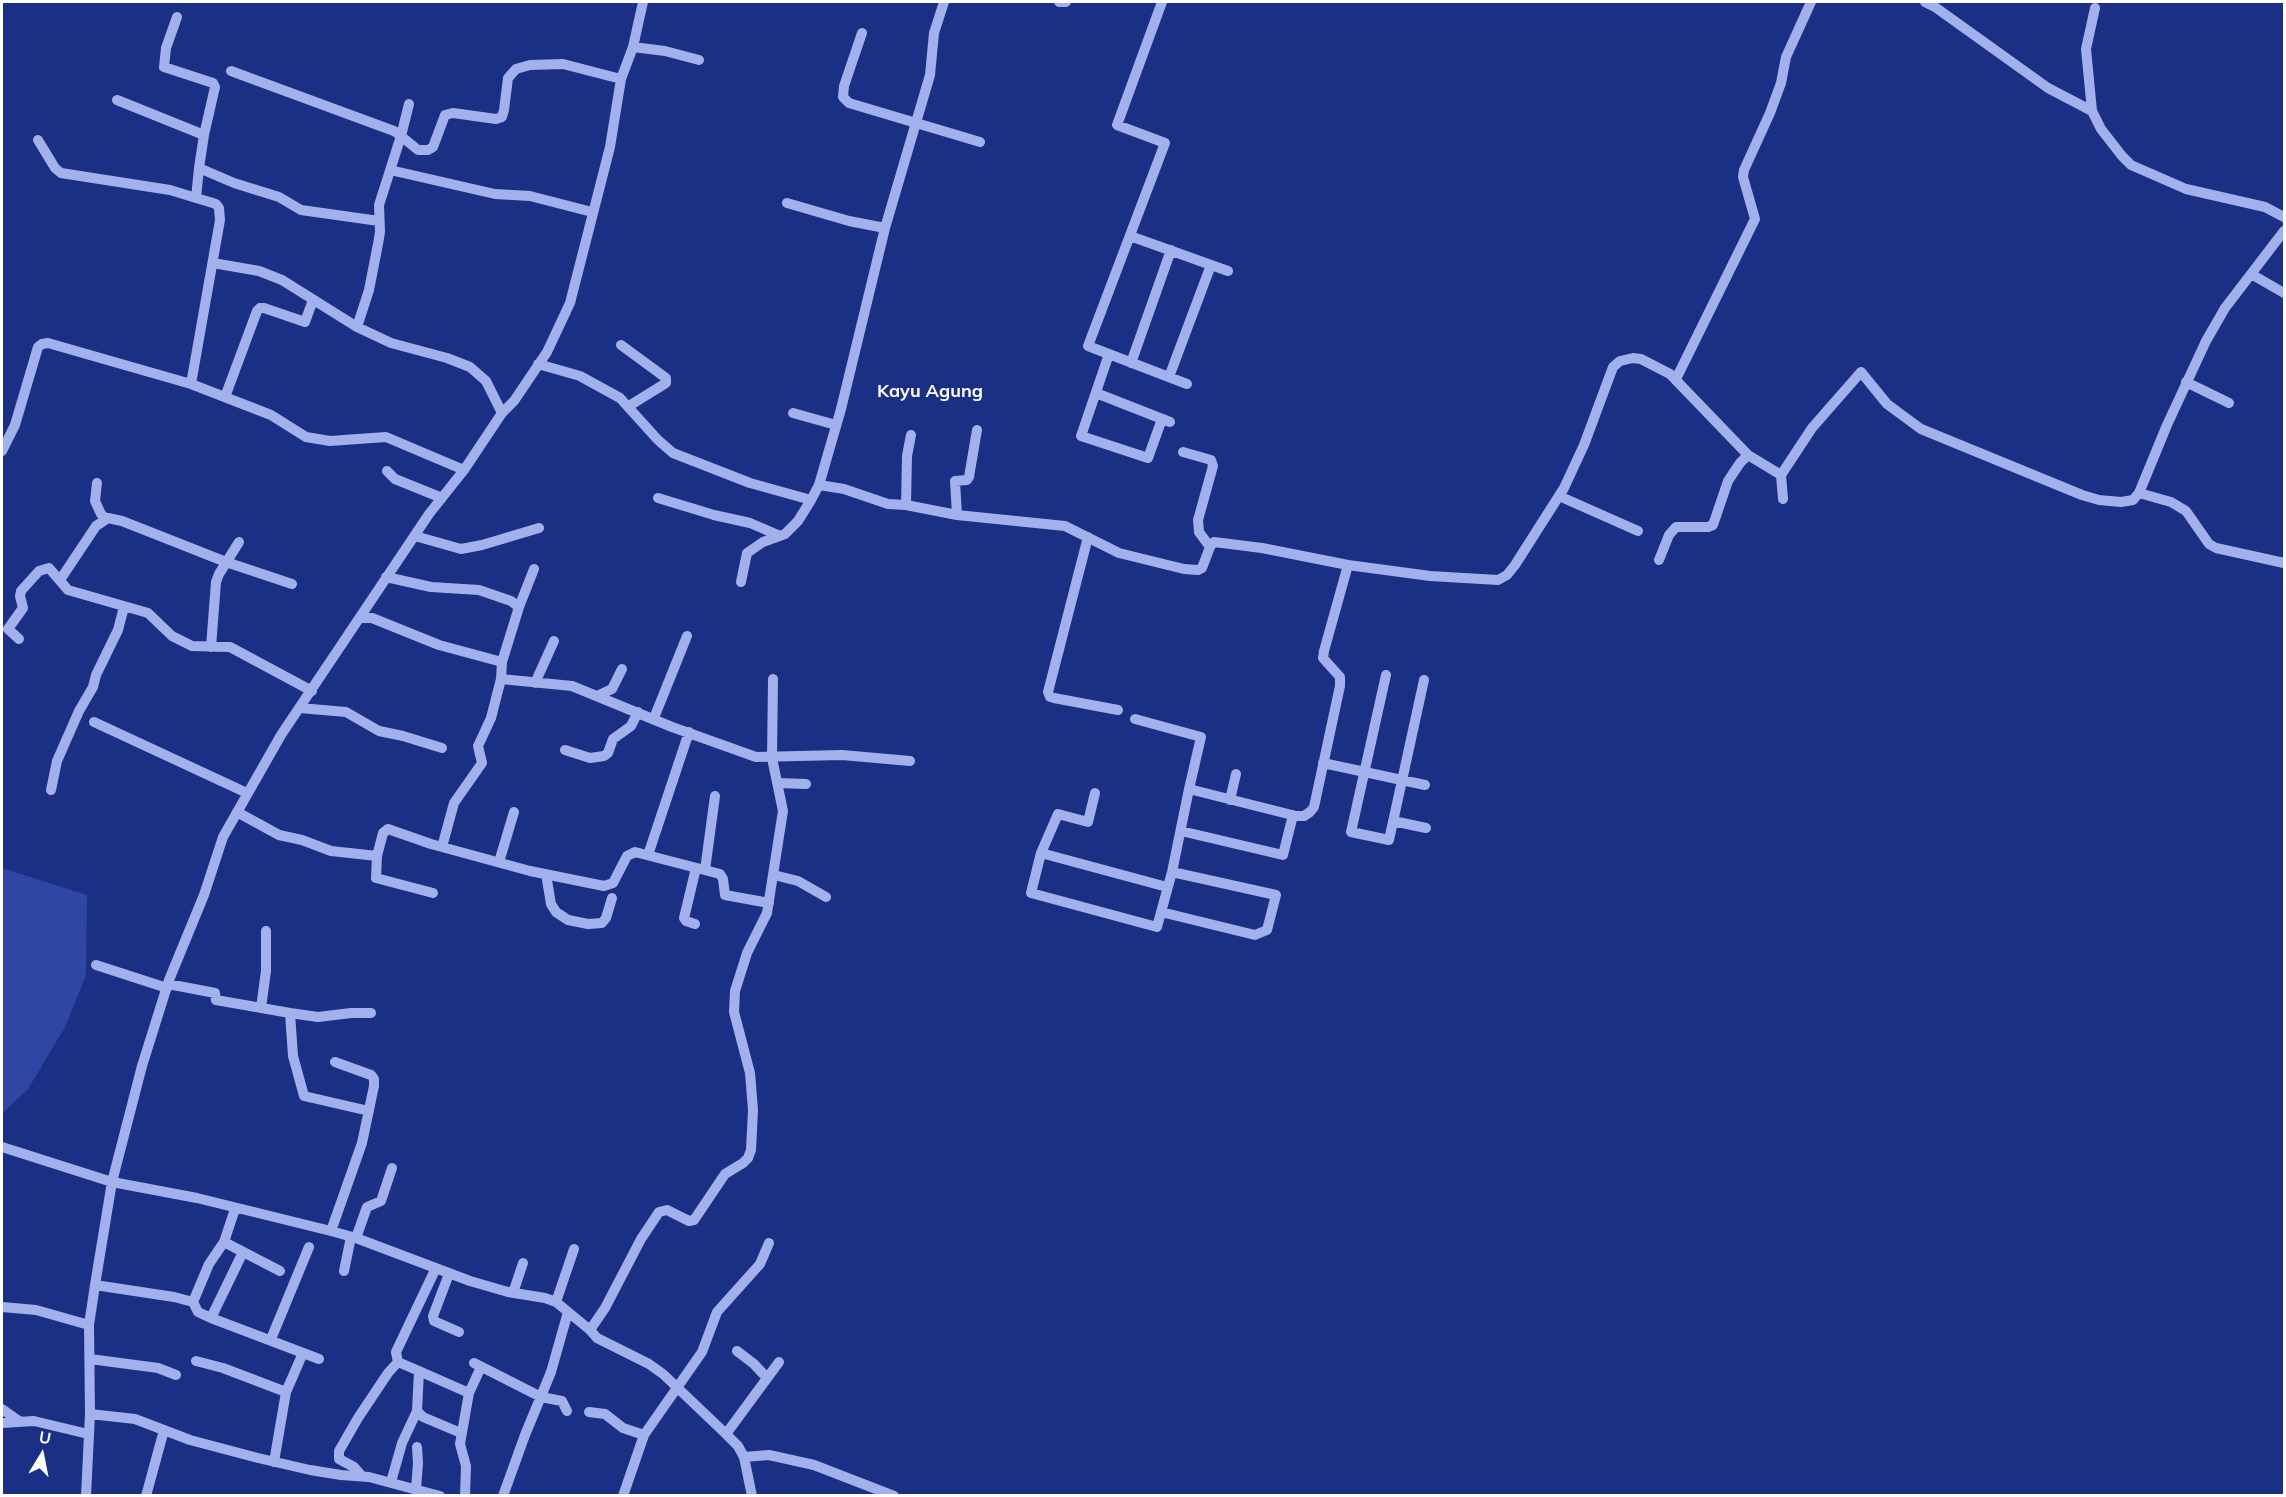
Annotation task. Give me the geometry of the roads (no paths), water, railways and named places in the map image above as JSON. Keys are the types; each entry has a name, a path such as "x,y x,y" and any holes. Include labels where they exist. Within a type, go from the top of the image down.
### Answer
{"street":[{"path":"86,1496 90,1414 89,1325 95,1285 112,1182 142,1066 167,986 204,895 223,837 247,793 386,577 547,352 570,303 610,147 621,79 633,47 644,2"},
{"path":"741,582 747,553 763,542 785,534 794,525 819,486 856,349 885,228 930,75 934,33 944,2"},
{"path":"1059,2 1066,2"},
{"path":"1162,2 1117,125 1166,143 1088,346 1187,384"},
{"path":"1676,379 1755,219 1743,177 1744,170 1765,126 1781,83 1786,57 1811,2"},
{"path":"1925,2 2048,88 2092,111"},
{"path":"2095,8 2086,57 2092,111 2101,129 2122,156 2131,165 2186,189 2265,207 2284,216"},
{"path":"177,17 166,48 164,67 214,85 215,92 204,135 196,198"},
{"path":"862,33 844,86 843,97 855,106 980,142"},
{"path":"633,47 665,51 699,60"},
{"path":"231,71 394,131 418,150 428,150 433,147 445,115 453,113 500,118 504,110 508,78 516,69 530,65 563,64 621,79"},
{"path":"117,100 204,135"},
{"path":"357,327 369,290 380,232 379,205 409,104"},
{"path":"38,140 55,168 61,173 159,188 216,204 221,213 191,384"},
{"path":"199,168 234,183 279,197 301,210 379,221"},
{"path":"390,170 495,194 530,196 592,212"},
{"path":"787,203 849,221 885,228"},
{"path":"1783,499 1781,475 1812,428 1861,372 1896,412 1930,433 2065,489 2099,500 2126,502 2136,498 2186,382 2225,308 2284,231"},
{"path":"1130,236 1228,271"},
{"path":"1131,363 1170,250"},
{"path":"213,263 282,280 357,327 391,343 447,357 470,367 486,381 502,413"},
{"path":"1169,378 1211,265"},
{"path":"2251,274 2284,293"},
{"path":"225,397 256,311 264,308 305,322 313,300"},
{"path":"2,451 15,425 38,347 42,344 55,344 191,384 271,415 306,437 330,441 386,437 464,470"},
{"path":"621,345 666,378 666,383 629,406"},
{"path":"1096,393 1166,420 1148,458 1081,436 1109,354"},
{"path":"819,486 844,489 888,504 957,515 1065,526 1119,553 1198,570 1202,568 1210,547 1214,543 1430,576 1502,579 1515,565 1559,496 1584,445 1613,367 1620,361 1641,358 1676,379 1748,455 1781,475"},
{"path":"538,364 580,376 620,398 673,453 750,483 811,500"},
{"path":"2186,382 2229,402"},
{"path":"793,413 836,425"},
{"path":"957,515 955,481 967,480 969,477 977,430"},
{"path":"906,506 907,456 911,435"},
{"path":"1183,452 1211,460 1213,466 1198,520 1199,532 1210,547"},
{"path":"1659,560 1676,526 1708,527 1713,525 1728,481 1748,455"},
{"path":"387,471 395,478 442,498"},
{"path":"97,483 95,501 106,519 122,521 226,562 292,584"},
{"path":"2139,493 2171,502 2186,511 2209,544 2216,548 2284,563"},
{"path":"1559,496 1638,531"},
{"path":"658,498 714,515 756,524 778,535"},
{"path":"60,580 96,526 106,519"},
{"path":"415,536 461,549 539,528"},
{"path":"1088,537 1048,692 1050,697 1118,710"},
{"path":"211,647 216,582 239,542"},
{"path":"1189,789 1293,815 1304,816 1314,807 1340,686 1340,678 1323,658 1348,565"},
{"path":"19,639 8,629 23,608 20,596 23,588 39,571 45,568 51,569 68,590 148,613 181,642 192,646 233,648 312,691"},
{"path":"442,847 454,803 482,763 478,746 491,718 501,679 502,662 519,606 534,569"},
{"path":"386,577 423,586 479,590 519,606"},
{"path":"51,790 57,761 118,630 124,607"},
{"path":"361,618 372,618 439,645 502,662"},
{"path":"654,718 687,636"},
{"path":"535,683 554,641"},
{"path":"597,696 612,689 622,669"},
{"path":"1386,675 1351,832 1389,840 1424,680"},
{"path":"501,679 572,686 748,754 771,758 842,755 910,761"},
{"path":"590,1330 605,1308 641,1239 659,1212 667,1210 689,1221 694,1220 725,1174 748,1158 751,1150 753,1110 750,1073 734,1012 735,991 747,953 765,919 769,903 783,811 771,758 773,679"},
{"path":"300,708 346,712 379,731 442,748"},
{"path":"565,750 590,758 604,756 608,753 613,739 631,726 638,712"},
{"path":"1095,793 1088,822 1058,814 1041,853 1031,893 1156,927 1172,872 1202,737 1135,718"},
{"path":"94,722 247,793"},
{"path":"648,855 689,732"},
{"path":"1323,763 1425,785"},
{"path":"1230,800 1236,774"},
{"path":"778,783 807,784"},
{"path":"695,924 684,918 700,869 715,796"},
{"path":"237,812 279,835 302,840 321,849 377,856"},
{"path":"499,862 514,812"},
{"path":"1181,831 1283,855 1293,815"},
{"path":"1393,821 1426,828"},
{"path":"433,893 376,878 377,856 383,833 388,830 442,847 576,882 610,885 613,884 631,852 648,855 722,875 724,893 727,896 769,903"},
{"path":"1041,853 1167,887"},
{"path":"1161,912 1255,935 1267,930 1275,895 1172,872"},
{"path":"546,874 551,904 556,912 568,920 588,924 602,923 606,918 612,898"},
{"path":"774,875 798,881 826,897"},
{"path":"261,1008 266,971 266,931"},
{"path":"96,965 167,986 214,992 216,1000 318,1017 351,1013 371,1014"},
{"path":"290,1013 293,1056 304,1096 369,1111"},
{"path":"331,1231 362,1143 374,1079 371,1075 335,1062"},
{"path":"2,1147 112,1182 197,1198 353,1237 435,1270 513,1293 556,1302 597,1338 649,1364 677,1386 726,1434 738,1446 744,1457 752,1496"},
{"path":"344,1270 353,1237 367,1207 381,1201 392,1168"},
{"path":"193,1302 209,1264 224,1242 235,1209"},
{"path":"224,1242 280,1271"},
{"path":"622,1496 644,1435 702,1352 717,1312 760,1264 769,1243"},
{"path":"271,1339 309,1247"},
{"path":"556,1302 574,1249"},
{"path":"211,1318 243,1252"},
{"path":"513,1293 523,1263"},
{"path":"398,1362 396,1352 435,1270"},
{"path":"449,1274 433,1316 434,1321 459,1332"},
{"path":"95,1285 193,1302 198,1311 211,1318 319,1359"},
{"path":"2,1307 36,1310 89,1325"},
{"path":"503,1496 551,1372 568,1312"},
{"path":"737,1352 754,1364 767,1378"},
{"path":"274,1462 286,1392 303,1353"},
{"path":"90,1359 158,1368 176,1375"},
{"path":"196,1361 223,1368 286,1392"},
{"path":"398,1362 469,1393"},
{"path":"361,1476 354,1467 339,1459 339,1451 358,1418 398,1362"},
{"path":"726,1434 779,1362"},
{"path":"465,1496 466,1466 460,1444 469,1393 478,1365 541,1397 562,1401 567,1411"},
{"path":"391,1482 402,1443 417,1411 419,1371"},
{"path":"2,1408 19,1421"},
{"path":"417,1411 421,1415 462,1433"},
{"path":"589,1412 604,1414 623,1428 644,1435"},
{"path":"90,1414 135,1419 190,1440 274,1462 331,1474 361,1476 391,1482 441,1496"},
{"path":"2,1423 34,1421 88,1434"},
{"path":"146,1496 164,1430"},
{"path":"416,1489 417,1447"},
{"path":"744,1457 769,1455 814,1465 894,1496"}],"district":[{"name":"Kayu Agung","path":"930,392"}]}
